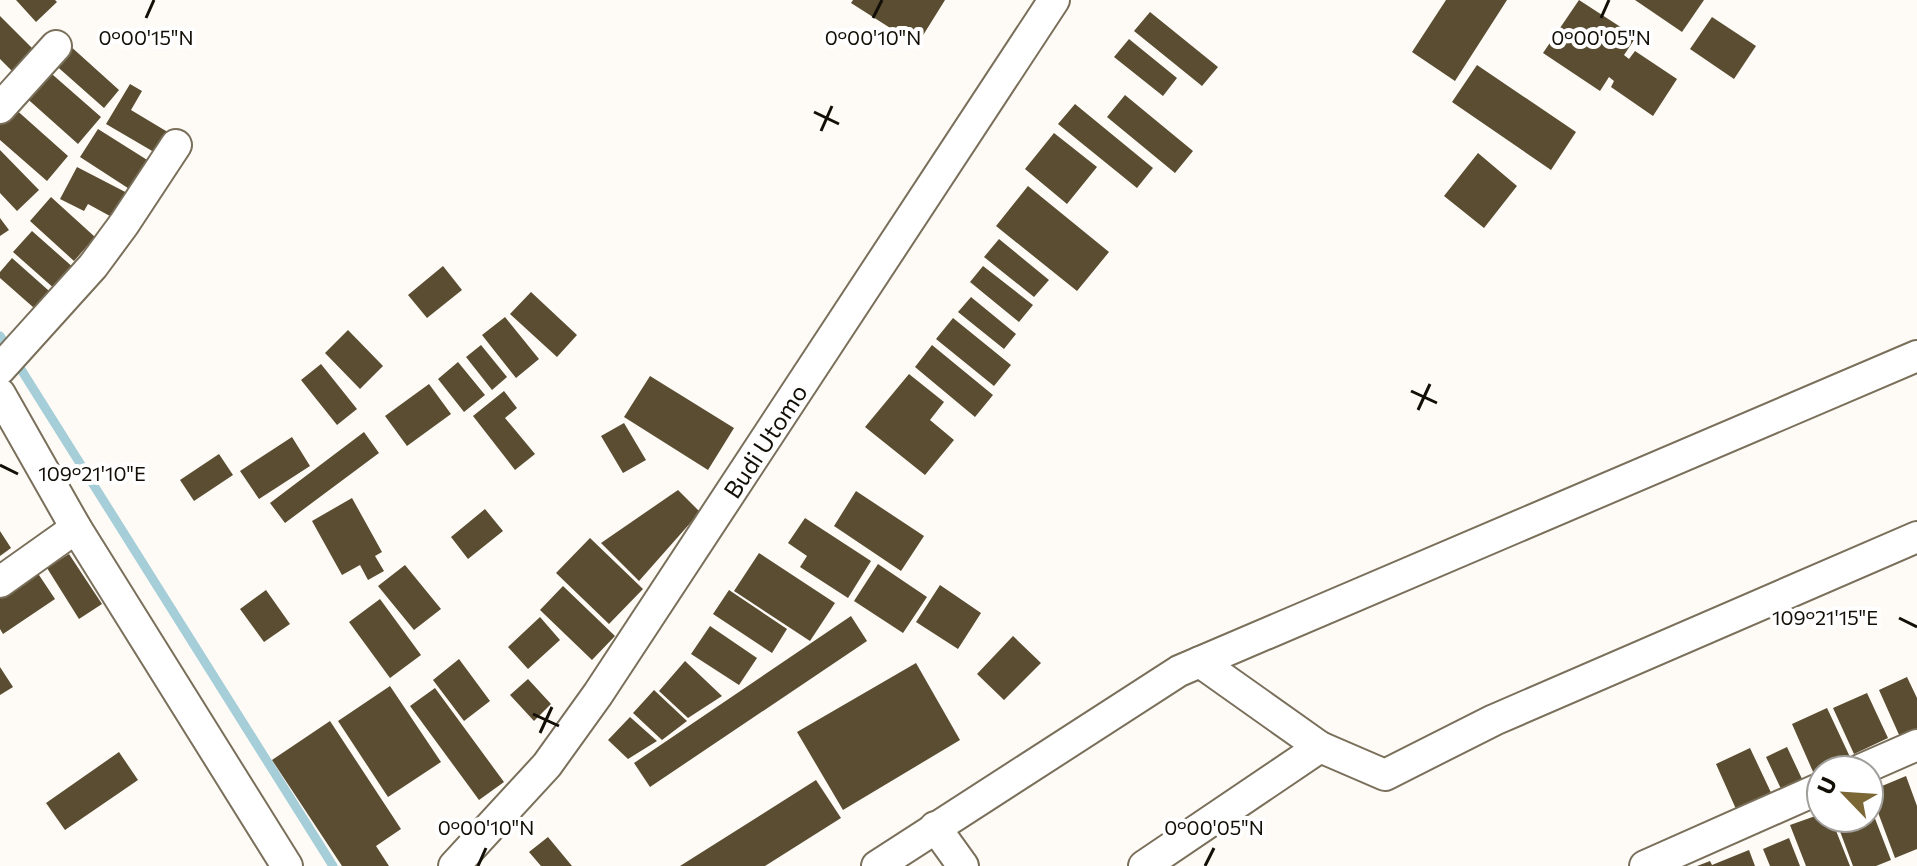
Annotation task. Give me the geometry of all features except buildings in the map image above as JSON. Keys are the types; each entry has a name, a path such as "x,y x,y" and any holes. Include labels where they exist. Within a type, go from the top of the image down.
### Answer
{"street":[{"name":"Budi Utomo","path":"454,866 547,765 598,694 1054,0"},
{"path":"0,108 56,46"},
{"path":"0,368 117,235 176,145"},
{"path":"877,866 1179,671 1917,356"},
{"path":"0,394 76,528 287,866"},
{"path":"0,582 76,528"},
{"path":"1200,662 1320,747 1385,775 1494,720 1917,537"},
{"path":"1885,759 1917,745"},
{"path":"1144,866 1320,747"},
{"path":"1645,866 1805,795"},
{"path":"935,827 963,866"}],"waterway":[{"path":"0,336 333,866"}]}
